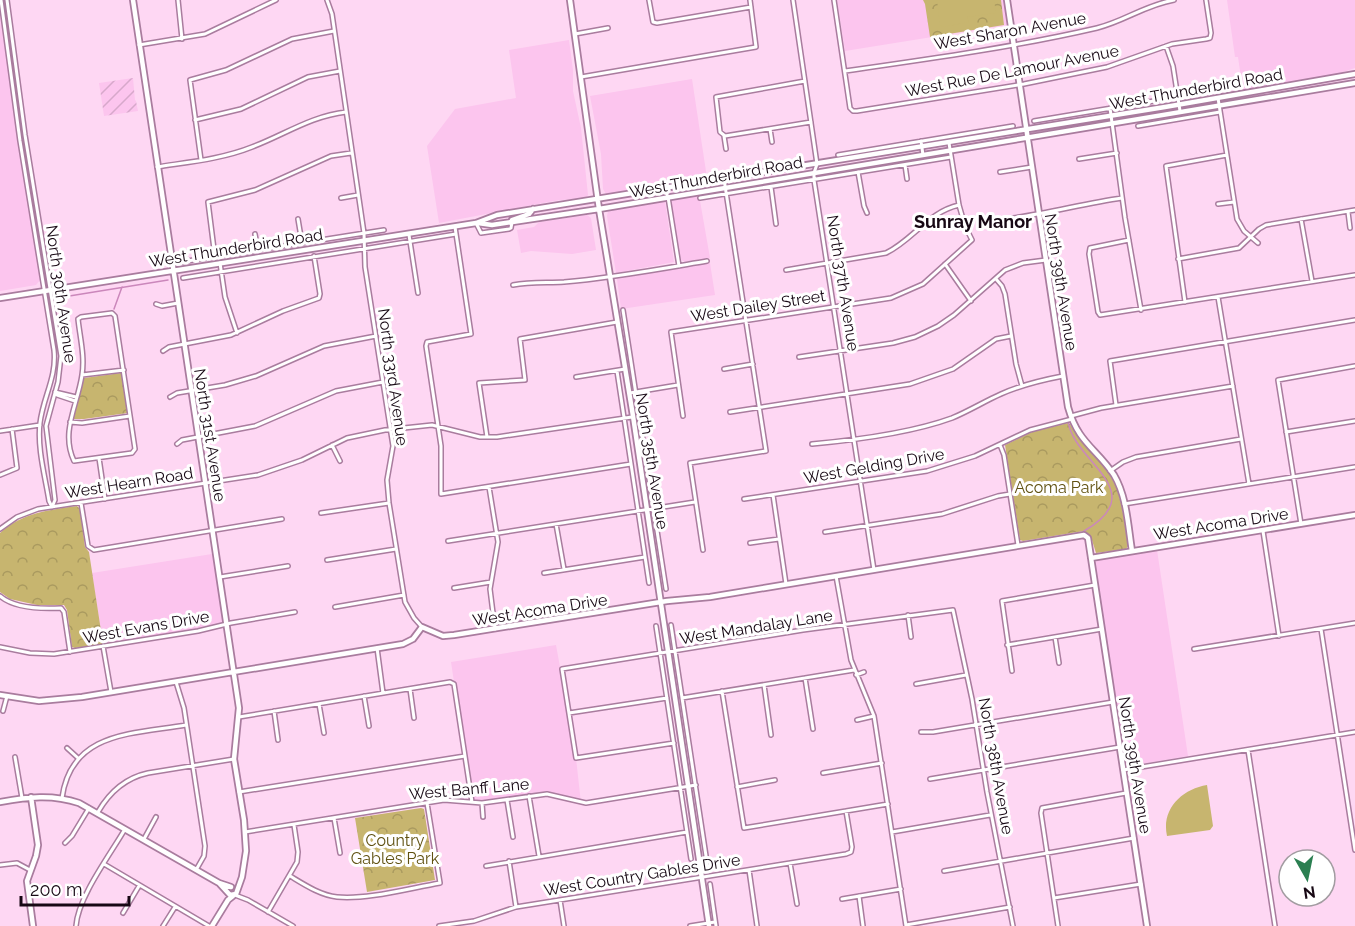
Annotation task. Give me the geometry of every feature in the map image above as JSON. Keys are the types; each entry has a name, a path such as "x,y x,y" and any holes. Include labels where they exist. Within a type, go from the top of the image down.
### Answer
{"street":[{"name":"North 30th Avenue","path":"1,0 20,141 61,356 59,376 46,426 55,500 52,507"},
{"name":"North 30th Avenue","path":"7,0 55,358 40,425 40,441 49,501 52,507"},
{"name":"North 31st Avenue","path":"133,0 234,671 238,717 234,759 245,832 246,859 242,874 210,926"},
{"path":"178,0 182,39"},
{"path":"140,45 182,39 213,31 276,0"},
{"name":"North 33rd Avenue","path":"327,0 334,31 364,233 364,248 393,446 387,480 389,502 404,596 410,613 422,627"},
{"name":"North 35th Avenue","path":"570,0 597,199 633,416 708,925"},
{"path":"649,0 653,22 657,23 752,7"},
{"path":"581,76 756,47 750,0"},
{"name":"North 37th Avenue","path":"793,0 817,164 814,180 874,570"},
{"path":"834,0 845,71"},
{"name":"North 39th Avenue","path":"1007,0 1071,418 1082,439 1110,471 1119,487 1132,551"},
{"name":"West Sharon Avenue","path":"845,71 1014,44 1099,27 1152,4 1174,0"},
{"name":"West Rue De Lamour Avenue","path":"845,71 852,111 1020,84 1116,65 1166,46 1210,38 1206,0"},
{"path":"575,34 608,28"},
{"path":"201,160 190,80 226,70 292,39 334,31"},
{"path":"1166,46 1173,66 1180,113"},
{"path":"195,120 241,109 308,77 340,71"},
{"name":"West Thunderbird Road","path":"838,155 922,144 949,143 1355,74"},
{"path":"726,149 716,97 805,81"},
{"name":"West Thunderbird Road","path":"1138,126 1355,83"},
{"name":"West Thunderbird Road","path":"1034,121 1178,97"},
{"path":"1218,98 1239,224 1258,243"},
{"path":"1110,108 1141,310"},
{"name":"West Thunderbird Road","path":"700,198 814,173 1113,123 1220,109"},
{"path":"157,167 233,154 270,140 320,116 346,112"},
{"path":"1040,128 1043,119"},
{"name":"West Thunderbird Road","path":"1141,119 1147,124"},
{"path":"723,135 811,122"},
{"name":"West Thunderbird Road","path":"0,298 476,223 495,216 842,160 1013,126"},
{"path":"1006,127 1011,132"},
{"path":"770,129 772,142"},
{"path":"786,270 886,253 896,248 936,214 959,205 949,143"},
{"path":"922,144 923,155"},
{"path":"215,257 208,202 255,190 331,156 352,153"},
{"path":"1079,159 1117,153"},
{"path":"842,160 845,154"},
{"path":"1185,303 1166,166 1227,155"},
{"name":"West Thunderbird Road","path":"476,223 492,225 668,197 771,187 951,157"},
{"path":"905,165 907,179"},
{"path":"1000,172 1032,167"},
{"path":"858,172 867,213"},
{"path":"703,550 690,463 766,452 724,178"},
{"path":"771,187 776,224"},
{"path":"664,188 668,197 679,266"},
{"path":"341,198 358,195"},
{"path":"1013,218 1122,198"},
{"path":"1218,204 1234,202"},
{"name":"West Dailey Street","path":"678,386 671,333 883,300 902,295 923,284 972,240 959,205"},
{"path":"505,223 525,216 534,209"},
{"path":"1178,258 1236,249 1245,244 1262,226 1355,210"},
{"path":"1347,212 1350,228"},
{"path":"298,219 302,243"},
{"path":"1302,219 1312,282"},
{"name":"West Thunderbird Road","path":"476,223 481,233 509,229 512,222"},
{"path":"455,226 471,334 427,342 426,346 438,425 441,494 631,464"},
{"name":"West Thunderbird Road","path":"181,262 384,230"},
{"path":"408,233 418,293"},
{"path":"255,234 258,250"},
{"name":"West Thunderbird Road","path":"183,278 456,234"},
{"path":"1129,240 1090,248 1089,254 1100,315 1355,274"},
{"path":"163,351 169,347 218,339 237,333 283,311 319,298 314,256"},
{"path":"800,357 893,343 915,337 938,326 1013,266 1046,260"},
{"path":"513,285 609,276 707,261"},
{"path":"220,263 225,297 237,333"},
{"path":"945,264 971,301"},
{"path":"996,279 1005,294 1017,372 1022,386"},
{"path":"1218,297 1249,484"},
{"path":"156,304 162,306 178,303"},
{"name":"North 35th Avenue","path":"623,310 666,589"},
{"path":"114,314 131,416 134,452 74,461 69,439 70,422 82,375 83,360 78,319 114,314"},
{"path":"1116,405 1110,361 1355,320"},
{"path":"487,437 479,383 525,380 520,339 617,322"},
{"path":"170,397 177,393 225,385 256,376 324,346 376,336"},
{"path":"730,412 895,387 925,380 953,369 996,339 1011,336"},
{"path":"724,369 753,364"},
{"path":"1301,524 1278,380 1355,366"},
{"path":"576,377 625,369"},
{"path":"82,375 124,370"},
{"name":"North 35th Avenue","path":"617,370 649,583"},
{"path":"1323,371 1324,378"},
{"path":"812,444 931,424 966,412 998,395 1022,386 1064,376"},
{"path":"177,444 182,440 255,426 336,391 383,382"},
{"path":"629,393 678,386 683,416"},
{"name":"West Gelding Drive","path":"744,499 945,467 975,456 1030,430 1116,405 1233,386"},
{"path":"49,390 76,399"},
{"path":"1188,394 1189,400"},
{"path":"1129,403 1130,409"},
{"path":"70,422 82,423 131,416"},
{"name":"West Hearn Road","path":"0,530 24,514 52,507 205,484 272,471 359,435 390,429 438,425 487,437 507,436 633,416"},
{"path":"1286,432 1355,421"},
{"path":"0,431 46,426"},
{"path":"0,475 17,468 12,429"},
{"path":"1110,471 1136,457 1242,439"},
{"path":"332,445 339,461"},
{"path":"1000,445 1004,455 1018,545"},
{"path":"99,458 105,499"},
{"path":"1124,504 1355,467"},
{"path":"489,487 496,533 497,557 491,582 490,599 495,629"},
{"path":"825,532 942,514 1010,494"},
{"path":"773,495 786,584"},
{"path":"321,513 389,502"},
{"path":"448,541 696,502"},
{"path":"81,503 90,549 282,519"},
{"name":"West Acoma Drive","path":"1091,558 1355,514"},
{"path":"556,524 564,570"},
{"path":"1262,530 1279,636"},
{"name":"West Acoma Drive","path":"422,627 443,636 495,629 874,570 1080,535 1086,536"},
{"name":"North 39th Avenue","path":"1086,536 1147,926"},
{"path":"750,543 779,539"},
{"path":"327,560 397,549"},
{"path":"544,573 645,556"},
{"path":"220,578 288,566"},
{"path":"836,576 854,670 874,716 906,925 1010,907"},
{"path":"454,588 491,582"},
{"path":"1012,671 1002,601 1095,585"},
{"path":"0,596 7,601 41,608 61,608 64,612 70,652"},
{"path":"335,607 404,596"},
{"name":"West Mandalay Lane","path":"569,713 562,669 803,630 953,610"},
{"name":"North 38th Avenue","path":"953,610 977,725 991,815 1013,926"},
{"name":"West Evans Drive","path":"0,647 38,654 70,652 198,632 227,624 295,612"},
{"path":"908,615 911,637"},
{"path":"1194,650 1355,623"},
{"path":"671,625 708,869"},
{"path":"656,626 691,859"},
{"path":"0,695 52,701 111,693 403,644 413,639 422,627"},
{"path":"1007,645 1102,629"},
{"path":"1321,629 1355,850"},
{"path":"1055,637 1059,663"},
{"path":"103,646 111,693"},
{"path":"377,648 383,693"},
{"path":"682,698 854,670"},
{"path":"856,675 864,672"},
{"path":"916,684 966,675"},
{"path":"805,678 813,729"},
{"path":"177,682 205,849 196,870"},
{"path":"238,717 450,682 454,684 472,802"},
{"path":"764,685 771,735"},
{"path":"410,689 414,718"},
{"path":"722,692 744,828 888,804"},
{"path":"3,711 7,696"},
{"path":"364,696 369,726"},
{"path":"667,698 569,713 576,758 674,743"},
{"path":"921,732 1113,702"},
{"path":"319,704 324,733"},
{"path":"274,711 278,740"},
{"path":"857,720 874,716"},
{"path":"62,798 67,775 88,748 106,739 186,725"},
{"path":"1123,770 1355,732"},
{"path":"67,747 78,758"},
{"path":"930,779 1120,747"},
{"path":"1248,750 1275,926"},
{"path":"239,792 465,756"},
{"path":"15,757 22,798"},
{"path":"98,812 116,789 134,777 234,759"},
{"path":"823,773 882,763"},
{"path":"737,787 775,780"},
{"name":"West Banff Lane","path":"245,832 444,800 482,803 547,794 586,803 696,785"},
{"path":"1058,926 1042,808 1127,793"},
{"path":"529,796 539,856"},
{"path":"31,797 38,845 27,888 33,926"},
{"path":"0,802 31,797 62,798 90,808 293,926"},
{"path":"507,800 513,837"},
{"path":"290,876 314,890 335,897 355,897 440,883 427,803"},
{"path":"482,803 483,817"},
{"path":"65,843 90,808"},
{"name":"West Country Gables Drive","path":"439,926 474,921 516,907 851,852 846,811"},
{"path":"892,832 991,815"},
{"path":"143,839 156,817"},
{"path":"334,818 340,853"},
{"path":"268,912 295,867 297,857 294,825"},
{"path":"76,926 77,915 85,896 125,828"},
{"path":"486,866 687,832"},
{"path":"944,871 1134,838"},
{"path":"509,861 516,907"},
{"path":"0,865 17,863 30,870"},
{"path":"790,863 797,904"},
{"path":"104,864 210,926"},
{"path":"749,870 758,926"},
{"path":"690,926 716,924 710,884"},
{"path":"1054,898 1141,884"},
{"path":"123,913 139,885"},
{"path":"72,888 85,896"},
{"path":"842,899 901,889"},
{"path":"859,896 863,926"},
{"path":"560,900 564,926"},
{"path":"164,926 175,906"}],"shaded area":[{"path":"837,0 1004,0 1007,25 845,51"},
{"path":"1227,0 1355,0 1355,68 1334,75 1243,91 1238,57 1235,57"},
{"path":"0,5 40,280 36,285 0,291"},
{"path":"569,40 573,91 581,128 588,195 585,199 559,200 439,223 427,146 455,109 516,98 509,50"},
{"path":"133,78 138,111 104,116 99,83"},
{"path":"692,79 707,178 606,194 603,189 601,154 590,96"},
{"path":"699,195 710,258 685,262 680,259 671,200"},
{"path":"665,201 674,262 616,273 608,211"},
{"path":"587,215 591,218 596,250 572,254 531,251 521,253 517,230 534,227 539,222"},
{"path":"710,263 715,295 621,309 617,279"},
{"path":"1157,550 1188,756 1129,766 1126,764 1095,563 1098,560"},
{"path":"212,554 223,620 221,623 103,644 92,573"},
{"path":"556,645 562,669 581,803 547,794 482,803 472,802 451,662"}],"green space":[{"path":"923,0 1001,0 1004,25 930,37"},
{"path":"937,0 994,0 996,13 967,17 969,22 943,27 940,25"},
{"path":"121,373 128,413 73,419 84,378"},
{"name":"Acoma Park","path":"1068,423 1106,470 1115,485 1122,510 1128,546 1126,549 1096,553 1091,537 1084,531 1020,540 1005,445 1032,432"},
{"path":"77,506 80,509 85,547 89,552 103,644 75,648 72,647 67,610 64,605 37,605 10,599 0,592 0,533 26,517"},
{"path":"1207,785 1213,826 1210,830 1167,836 1167,817 1175,802 1189,791"},
{"name":"Country Gables Park","path":"424,809 435,880 367,892 355,818"}],"waterway":[{"path":"57,298 168,280"},
{"path":"114,309 122,287"},
{"path":"1068,420 1072,435 1110,489 1111,503 1104,516 1084,531"}],"district":[{"name":"Sunray Manor","path":"973,221"}]}
